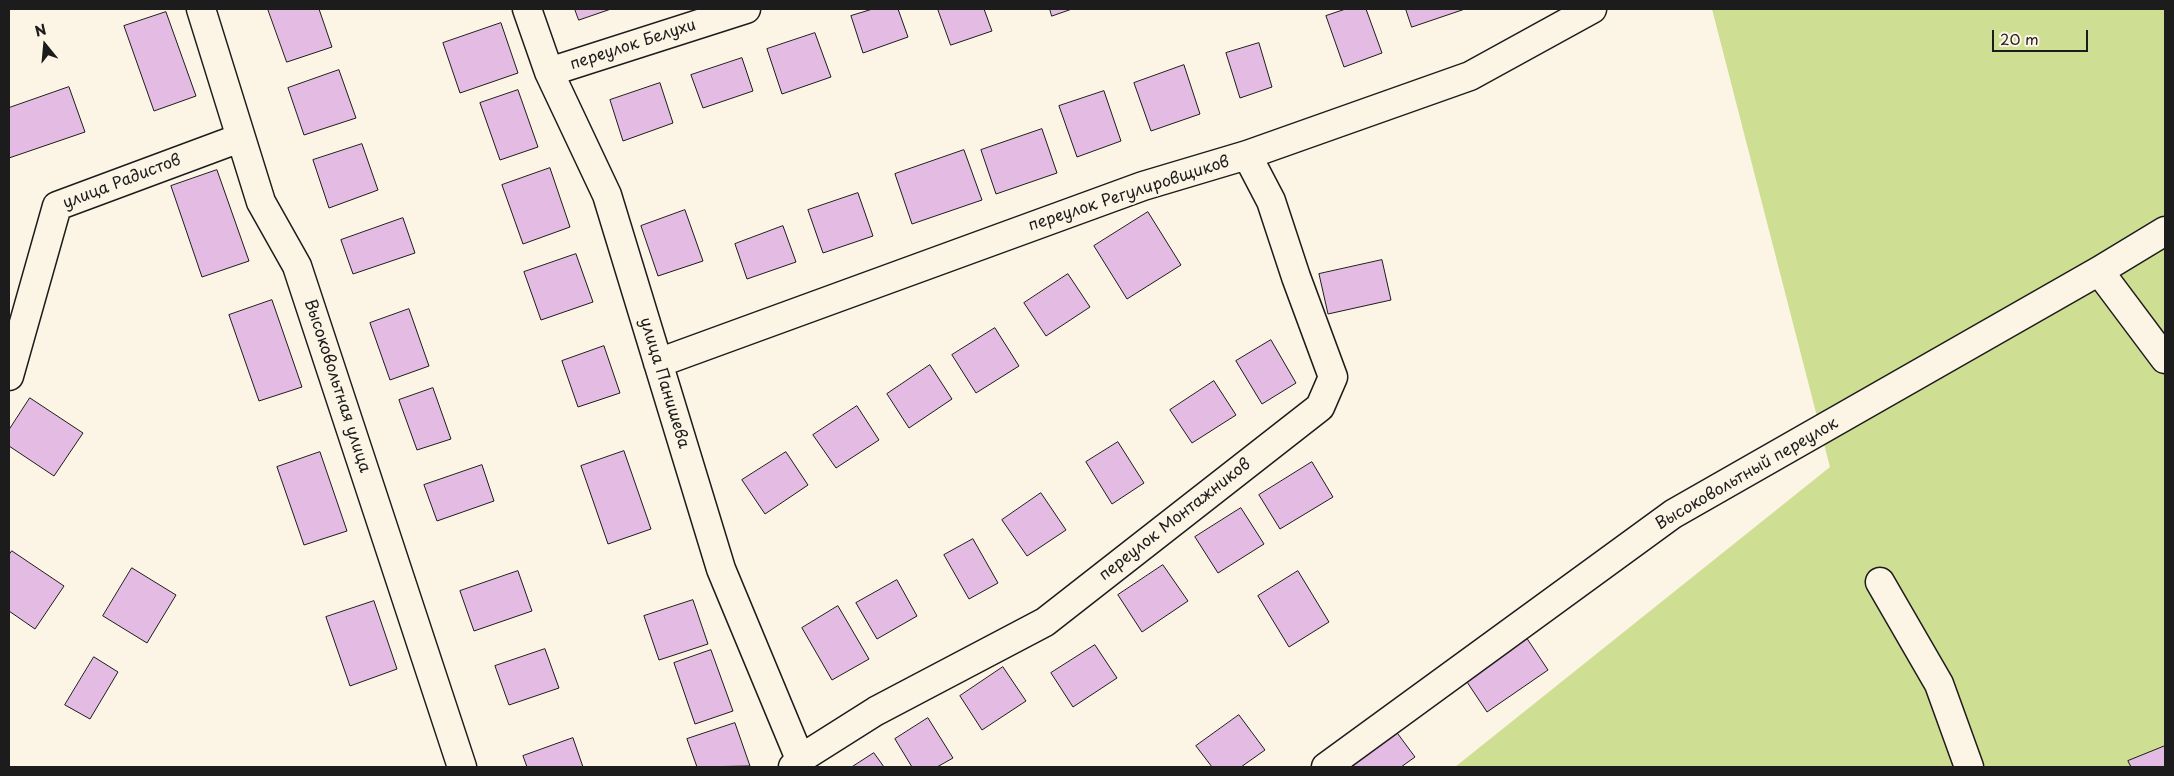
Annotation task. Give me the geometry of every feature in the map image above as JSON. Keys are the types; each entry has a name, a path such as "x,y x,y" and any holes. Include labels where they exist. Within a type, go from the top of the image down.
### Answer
{"street":[{"name":"Высоковольтная улица","path":"201,9 261,202 298,266 462,767"},
{"name":"улица Панишева","path":"527,9 549,72 607,195 721,569 797,763"},
{"name":"переулок Белухи","path":"549,72 746,9"},
{"name":"переулок Регулировщиков","path":"658,363 1134,189 1247,154 1470,76 1592,9"},
{"name":"улица Радистов","path":"9,376 57,206 240,138"},
{"name":"переулок Монтажников","path":"797,763 876,711 1045,622 1320,407 1333,377 1296,277 1272,201 1247,154"},
{"name":"Высоковольтный переулок","path":"1326,767 1673,514 2099,271 2165,231"},
{"path":"2099,271 2165,359"},
{"path":"1880,582 1939,684 1968,767"}],"green space":[{"path":"1712,9 2165,9 2165,767 1455,767 1830,467"}],"building":[{"path":"268,9 319,9 332,47 287,62"},
{"path":"575,9 611,9 579,20"},
{"path":"873,9 898,9 908,37 863,53 851,16"},
{"path":"938,9 984,9 992,31 951,45"},
{"path":"1050,9 1072,9 1052,16"},
{"path":"1346,9 1366,9 1382,53 1344,67 1326,16"},
{"path":"1406,9 1465,9 1412,27"},
{"path":"166,12 196,96 154,111 124,26"},
{"path":"501,23 518,73 460,93 443,43"},
{"path":"815,33 831,77 782,94 767,49"},
{"path":"1259,43 1272,87 1240,98 1226,53"},
{"path":"742,58 753,91 703,108 691,75"},
{"path":"1184,65 1200,114 1151,131 1134,83"},
{"path":"339,70 356,118 304,135 288,88"},
{"path":"660,83 673,123 623,141 610,100"},
{"path":"69,87 85,132 9,158 9,108"},
{"path":"518,90 538,147 500,160 480,103"},
{"path":"1104,91 1121,141 1077,157 1059,106"},
{"path":"1042,129 1057,173 996,194 981,150"},
{"path":"362,144 378,190 329,208 313,160"},
{"path":"964,150 982,200 912,224 895,174"},
{"path":"550,168 570,227 523,244 502,185"},
{"path":"217,170 249,261 202,277 171,186"},
{"path":"858,193 873,236 823,253 808,210"},
{"path":"685,210 703,261 658,276 641,226"},
{"path":"1148,212 1181,265 1127,299 1094,246"},
{"path":"403,218 415,253 353,274 341,240"},
{"path":"783,226 796,262 747,279 735,244"},
{"path":"576,254 593,302 541,320 524,272"},
{"path":"1382,260 1391,300 1328,314 1319,274"},
{"path":"1068,274 1090,307 1046,336 1024,303"},
{"path":"272,300 302,387 259,401 229,315"},
{"path":"409,309 429,366 390,380 370,323"},
{"path":"995,328 1019,366 976,393 952,355"},
{"path":"1271,340 1296,383 1262,404 1236,361"},
{"path":"604,346 620,393 578,407 562,361"},
{"path":"930,365 952,399 909,428 887,394"},
{"path":"1214,381 1236,415 1192,443 1170,410"},
{"path":"433,388 451,439 417,450 399,400"},
{"path":"30,398 83,433 54,476 9,446 9,430"},
{"path":"857,406 879,440 836,468 813,435"},
{"path":"1118,442 1144,483 1112,504 1086,462"},
{"path":"624,451 651,529 608,544 581,466"},
{"path":"320,452 347,531 304,545 277,467"},
{"path":"786,452 808,485 765,514 742,480"},
{"path":"1312,462 1333,497 1280,529 1259,495"},
{"path":"482,465 494,501 437,521 424,485"},
{"path":"1041,493 1066,530 1027,556 1002,520"},
{"path":"1241,508 1264,544 1218,573 1195,537"},
{"path":"973,539 998,583 969,599 944,555"},
{"path":"12,551 64,586 35,629 9,611 9,555"},
{"path":"1163,565 1188,601 1142,632 1118,595"},
{"path":"132,568 176,595 147,643 103,616"},
{"path":"518,571 532,611 474,631 460,591"},
{"path":"1298,571 1329,622 1289,647 1258,596"},
{"path":"897,580 917,616 877,639 856,603"},
{"path":"693,600 708,644 659,660 644,616"},
{"path":"374,601 397,669 350,686 326,617"},
{"path":"838,606 869,659 832,680 802,628"},
{"path":"1522,631 1548,670 1487,712 1461,673"},
{"path":"1095,645 1117,678 1073,707 1051,673"},
{"path":"545,649 559,688 509,705 495,666"},
{"path":"711,650 733,711 695,724 674,663"},
{"path":"94,657 118,672 90,719 65,705"},
{"path":"1003,667 1026,701 982,730 960,696"},
{"path":"1239,715 1265,750 1241,767 1212,767 1196,746"},
{"path":"928,718 953,758 937,767 912,767 895,739"},
{"path":"735,723 750,766 697,767 687,739"},
{"path":"1395,730 1415,757 1401,767 1345,767"},
{"path":"573,738 583,767 527,767 523,756"},
{"path":"2165,746 2165,767 2131,767 2128,761"},
{"path":"874,753 884,767 852,767"}]}
